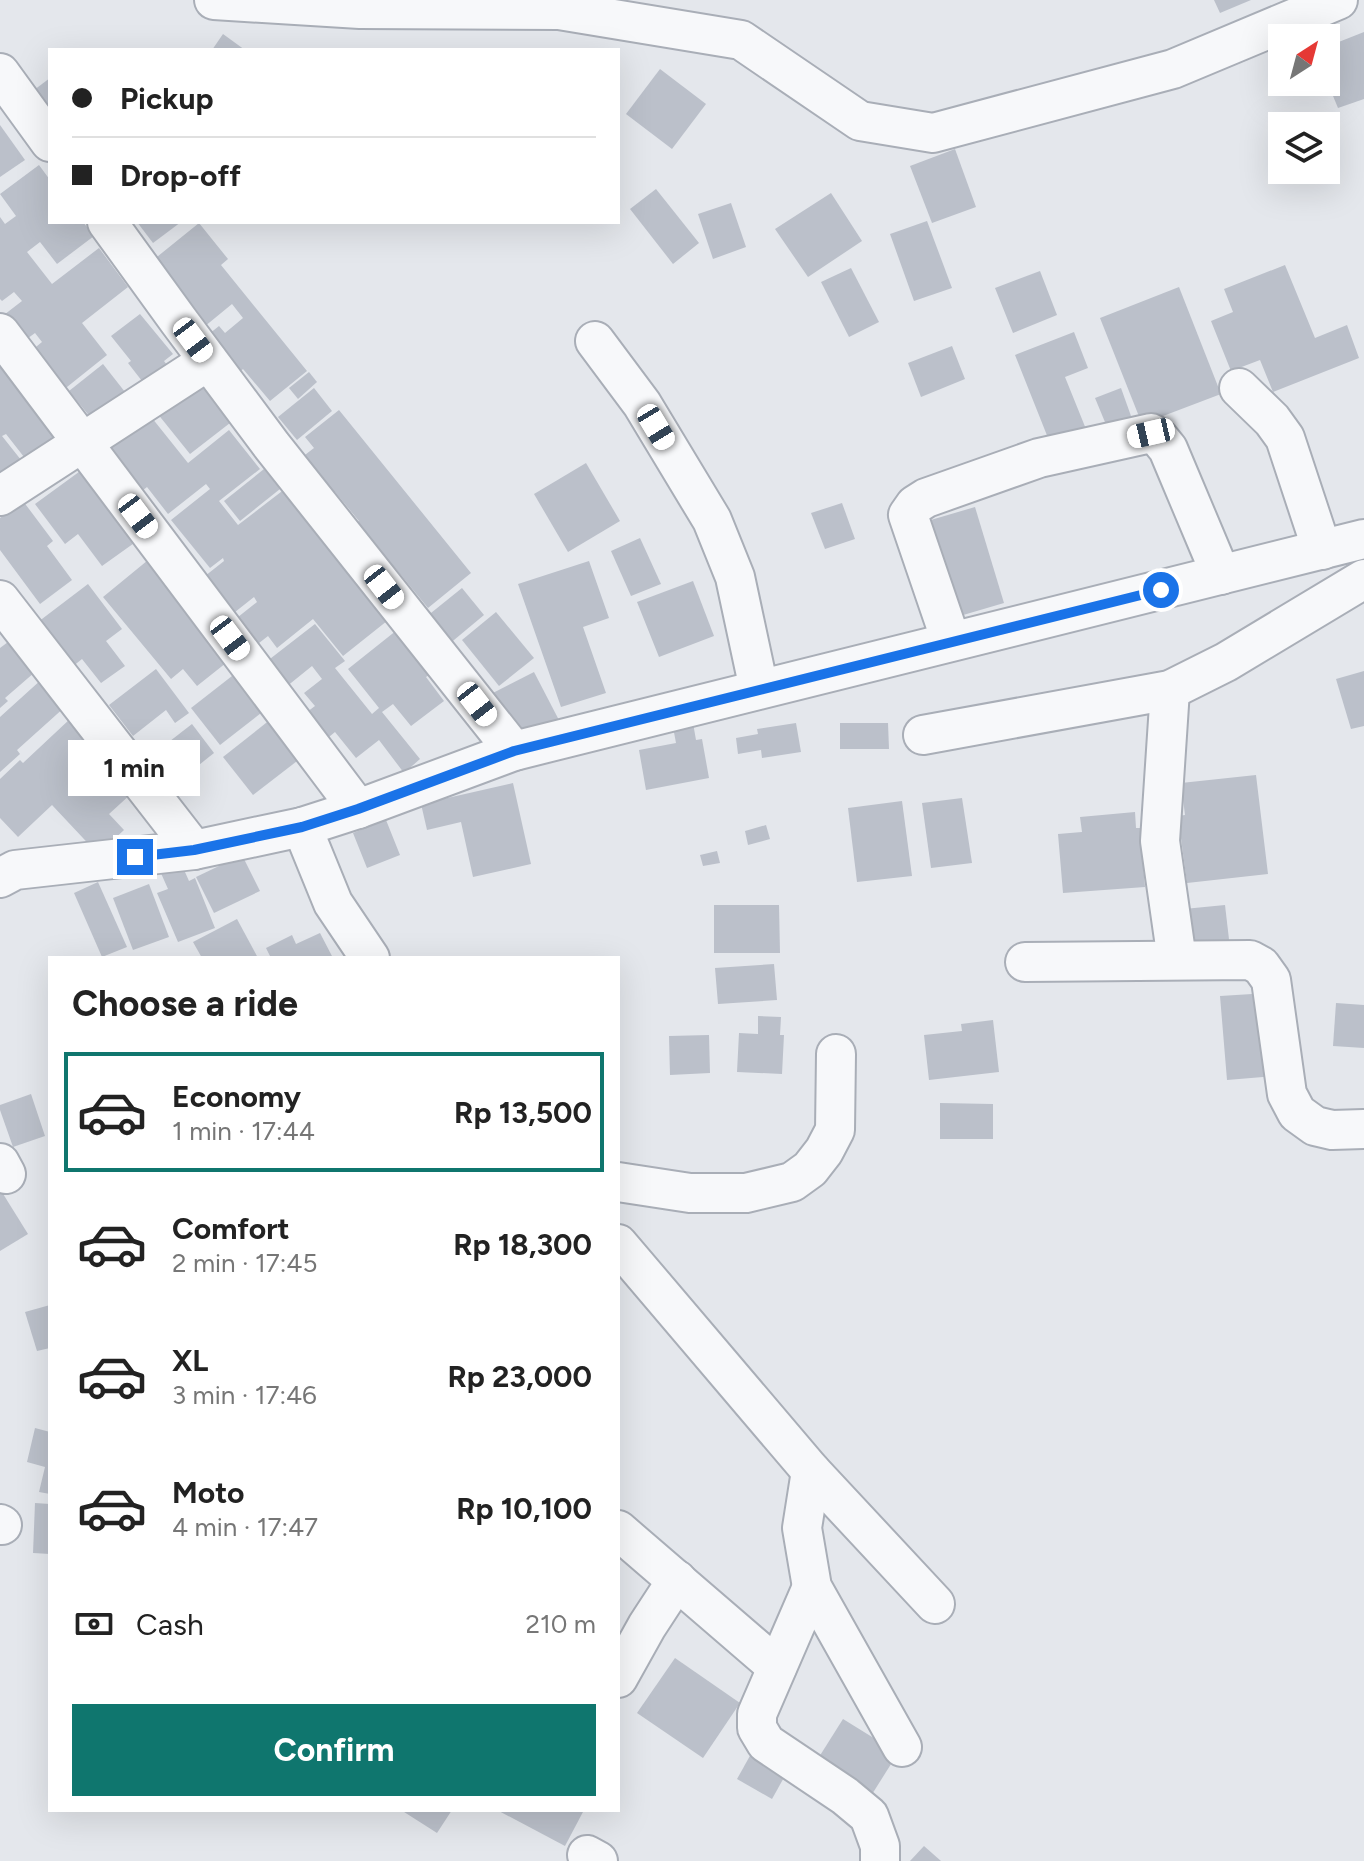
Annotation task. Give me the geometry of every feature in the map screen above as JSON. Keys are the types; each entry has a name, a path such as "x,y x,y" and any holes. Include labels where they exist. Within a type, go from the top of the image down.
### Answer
{"street":[{"path":"214,0 558,5 741,40 860,121 933,133 1173,69 1338,0"},
{"path":"0,73 48,139"},
{"path":"108,224 272,446 514,751"},
{"path":"0,333 358,809"},
{"path":"595,341 642,404 712,520 735,577 759,689"},
{"path":"0,496 208,361"},
{"path":"1239,388 1272,420 1285,438 1322,550"},
{"path":"951,641 908,515 915,505 926,498 1039,458 1151,433 1159,438 1168,449 1221,575"},
{"path":"5,867 194,850 302,827 514,751 1364,539"},
{"path":"923,735 1170,690 1226,662 1364,579"},
{"path":"0,600 194,850"},
{"path":"1170,690 1160,841 1177,960"},
{"path":"302,827 333,903 369,956"},
{"path":"1025,962 1250,960 1261,966 1271,980 1287,1094 1297,1113 1315,1126 1332,1130 1364,1129"},
{"path":"620,1182 690,1193 746,1193 792,1182 810,1169 835,1130 836,1054"},
{"path":"620,1246 811,1471 935,1604"},
{"path":"811,1471 802,1528 812,1587 902,1747"},
{"path":"620,1532 777,1667"},
{"path":"620,1674 677,1580"},
{"path":"812,1587 757,1714 757,1728 766,1743 845,1796 869,1816 880,1846 880,1861"}],"building":[{"path":"1214,0 1251,0 1220,13"},
{"path":"1364,32 1364,99 1338,108 1333,96 1340,96 1340,41"},
{"path":"223,34 242,48 213,48"},
{"path":"660,69 706,104 672,149 626,114"},
{"path":"48,80 48,109 34,90"},
{"path":"0,125 25,160 0,177"},
{"path":"955,149 976,207 932,223 910,166"},
{"path":"39,165 48,177 48,224 85,224 94,236 57,264 40,242 27,252 52,284 99,248 128,287 82,323 107,355 62,391 31,351 42,342 35,333 20,344 0,318 22,301 14,292 2,301 0,299 0,217 5,224 16,216 0,194"},
{"path":"656,189 699,243 673,264 630,209"},
{"path":"831,193 862,241 808,277 775,229"},
{"path":"731,203 746,247 713,259 698,214"},
{"path":"927,221 952,288 914,301 890,234"},
{"path":"139,224 178,224 153,243"},
{"path":"200,224 228,259 221,265 307,371 270,401 243,369 235,376 204,338 219,326 225,333 243,318 232,304 204,327 147,265"},
{"path":"1285,265 1315,338 1347,325 1359,358 1273,392 1260,360 1231,371 1211,321 1233,312 1224,289"},
{"path":"851,268 879,322 849,337 821,282"},
{"path":"1040,271 1057,315 1013,333 995,288"},
{"path":"1179,287 1221,394 1142,424 1100,318"},
{"path":"140,314 173,354 164,361 172,372 149,390 111,336"},
{"path":"1074,332 1088,368 1065,377 1088,434 1052,448 1015,355"},
{"path":"952,346 965,379 921,397 908,363"},
{"path":"0,364 64,448 35,471 6,434 2,436 29,470 0,493"},
{"path":"103,364 125,392 91,418 69,391"},
{"path":"309,372 317,382 298,399 289,388"},
{"path":"205,375 239,416 190,454 157,413"},
{"path":"314,388 332,411 297,440 278,417"},
{"path":"1121,388 1136,430 1112,439 1095,398"},
{"path":"339,410 471,573 428,608 396,569 389,576 350,528 359,521 335,492 331,495 301,458 314,448 305,437"},
{"path":"148,413 188,463 229,430 260,469 219,501 238,525 290,485 392,617 343,656 313,619 277,648 268,636 254,647 233,621 257,602 254,597 230,616 200,580 224,561 223,558 210,568 171,520 210,489 206,484 168,514 147,487 137,495 101,450"},
{"path":"586,463 620,521 568,552 534,494"},
{"path":"83,469 137,541 102,566 78,534 65,544 35,504"},
{"path":"264,469 280,489 240,521 224,501"},
{"path":"23,501 53,541 47,546 72,580 40,604 0,550 0,518"},
{"path":"842,503 855,539 825,549 811,513"},
{"path":"975,507 1004,603 953,618 924,522"},
{"path":"640,538 661,584 631,596 611,551"},
{"path":"153,556 231,659 197,686 183,669 171,679 103,597"},
{"path":"589,561 609,618 583,627 606,693 561,707 518,584"},
{"path":"693,581 714,636 659,657 637,602"},
{"path":"88,584 122,629 106,641 125,666 101,683 82,659 72,667 38,622"},
{"path":"462,588 484,615 448,645 426,617"},
{"path":"496,612 534,658 499,686 462,640"},
{"path":"315,624 345,661 335,668 372,714 379,708 348,669 397,630 432,673 426,677 444,701 411,726 393,704 382,712 420,759 404,773 379,740 356,758 335,732 324,741 303,715 315,706 304,693 322,679 312,666 286,687 266,662"},
{"path":"8,642 35,672 5,698 8,701 0,708 0,648"},
{"path":"156,669 189,713 175,723 166,710 133,736 109,705"},
{"path":"241,669 270,706 220,745 191,708"},
{"path":"1364,671 1364,726 1351,729 1336,679"},
{"path":"534,672 561,724 513,749 485,697"},
{"path":"42,679 66,706 17,750 20,754 0,772 0,717"},
{"path":"70,719 132,793 109,814 124,830 98,854 52,805 18,837 0,818 0,779 20,760 23,763"},
{"path":"271,719 301,758 253,795 223,757"},
{"path":"693,723 696,740 702,739 709,778 646,790 639,750 676,743 673,727"},
{"path":"796,723 801,752 762,758 761,750 738,754 736,738 758,734 757,729"},
{"path":"840,723 888,723 889,749 840,749"},
{"path":"192,724 214,753 175,784 152,755"},
{"path":"1256,775 1268,874 1187,883 1178,816 1185,815 1181,783"},
{"path":"513,783 531,864 473,877 461,822 427,830 421,804"},
{"path":"962,798 972,863 931,868 922,803"},
{"path":"902,801 912,876 857,882 848,808"},
{"path":"1135,812 1136,828 1140,828 1145,887 1063,893 1058,834 1082,832 1080,817"},
{"path":"386,820 400,855 367,868 353,833"},
{"path":"766,825 770,839 748,845 745,831"},
{"path":"717,851 720,863 703,866 700,855"},
{"path":"242,855 260,891 214,913 196,877"},
{"path":"181,863 189,881 195,878 215,928 178,942 157,893 168,889 160,871"},
{"path":"98,882 127,947 102,956 74,893"},
{"path":"149,884 169,937 133,950 113,898"},
{"path":"714,905 779,905 780,953 714,953"},
{"path":"1225,905 1230,948 1188,953 1184,909"},
{"path":"237,919 257,956 201,956 193,942"},
{"path":"320,933 332,956 270,956 266,948 292,935 296,944"},
{"path":"774,964 777,1000 718,1004 715,968"},
{"path":"1268,993 1275,1076 1227,1080 1220,996"},
{"path":"1336,1003 1364,1005 1364,1048 1333,1046"},
{"path":"758,1016 781,1017 780,1035 784,1035 782,1074 737,1072 739,1033 758,1034"},
{"path":"993,1020 999,1072 929,1080 924,1035 962,1031 961,1024"},
{"path":"709,1035 710,1073 670,1075 669,1036"},
{"path":"31,1094 45,1136 13,1147 0,1105"},
{"path":"940,1103 993,1104 993,1139 940,1139"},
{"path":"0,1189 28,1234 0,1251"},
{"path":"48,1306 48,1348 37,1351 25,1312"},
{"path":"35,1428 48,1431 48,1494 39,1492 45,1467 27,1462"},
{"path":"35,1503 48,1504 48,1554 33,1553"},
{"path":"675,1658 740,1703 703,1758 637,1713"},
{"path":"843,1719 898,1753 869,1799 814,1765"},
{"path":"751,1754 786,1774 772,1799 737,1779"},
{"path":"404,1812 451,1812 437,1833"},
{"path":"501,1812 583,1812 565,1846"},
{"path":"924,1846 941,1861 910,1861"}],"route":[{"path":"135,857 194,850 302,827 514,751 1161,590"}]}
